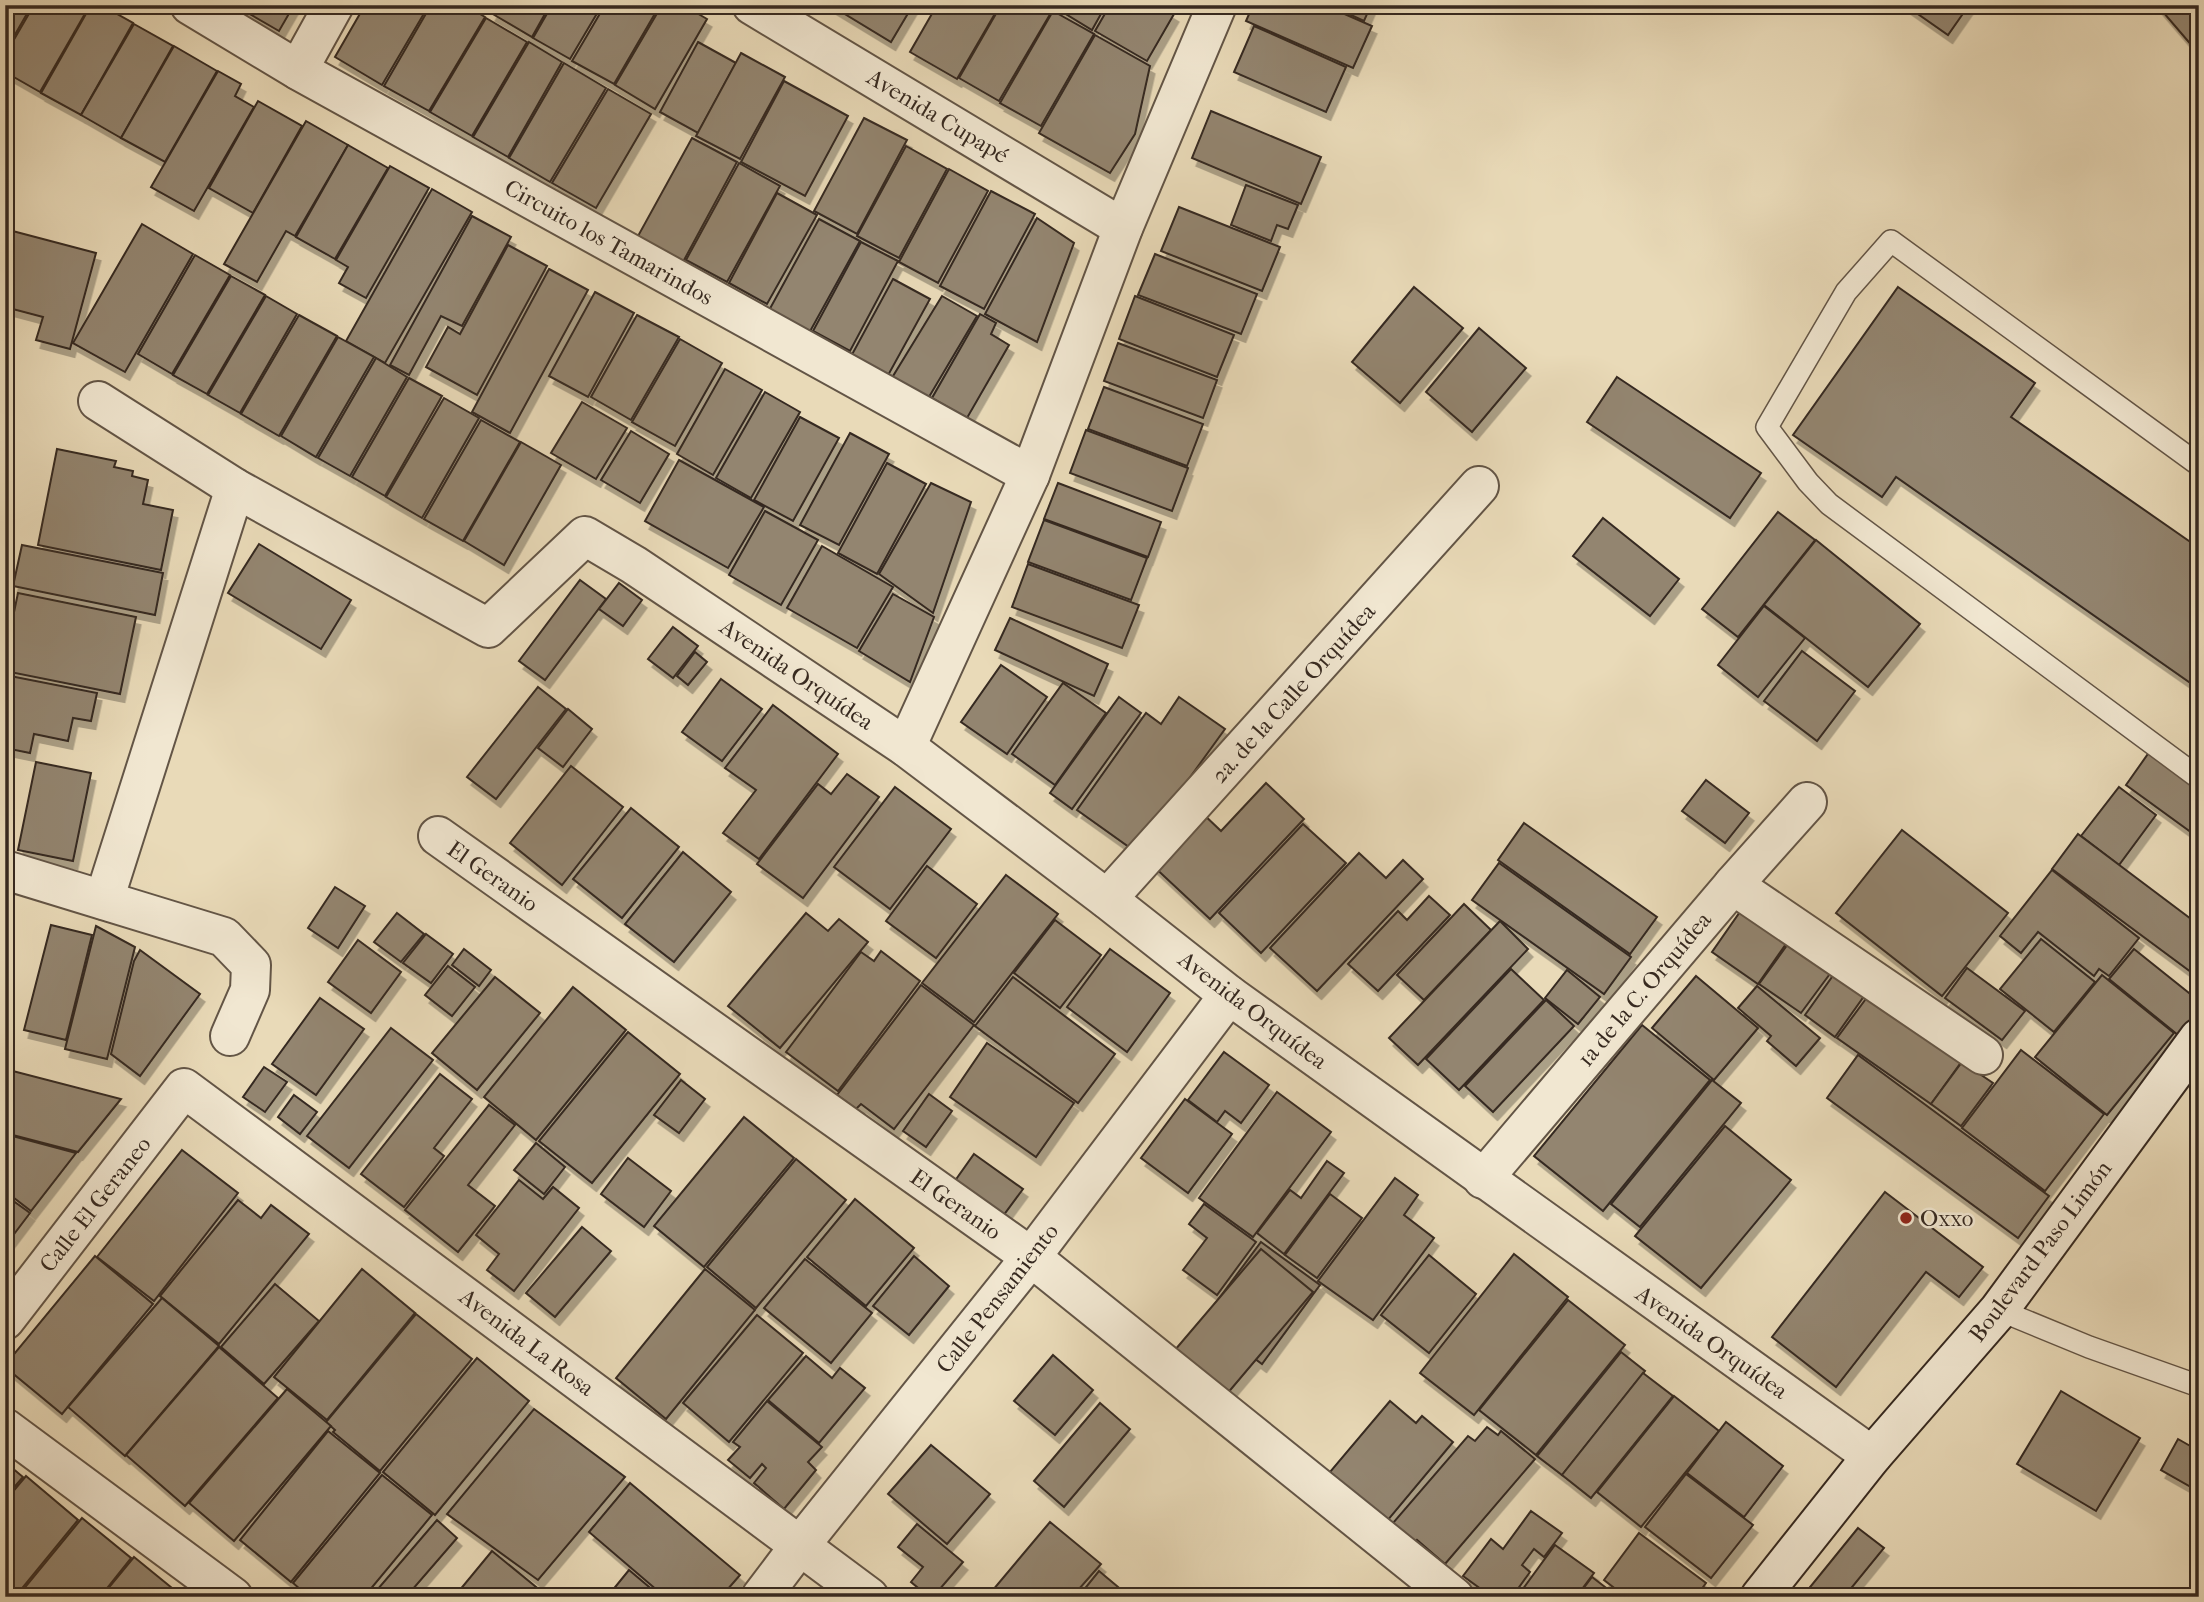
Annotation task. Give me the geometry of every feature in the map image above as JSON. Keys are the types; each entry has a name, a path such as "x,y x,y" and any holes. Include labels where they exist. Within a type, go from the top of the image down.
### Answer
{"street":[{"name":"Circuito los Tamarindos","path":"190,5 298,70 1030,475"},
{"path":"298,70 334,5"},
{"name":"Avenida Cupapé","path":"752,5 1123,228"},
{"path":"906,747 1030,475 1123,228 1217,5"},
{"path":"98,401 235,488 104,900"},
{"name":"2a. de la Calle Orquídea","path":"1107,899 1479,486"},
{"name":"Avenida Orquídea","path":"235,488 488,628 585,536 634,565 906,747 1229,995 1872,1456"},
{"name":"1a de la C. Orquídea","path":"1483,1179 1807,802"},
{"name":"El Geranio","path":"438,836 1031,1257 1454,1597"},
{"path":"5,870 224,937 251,965 250,990 230,1036"},
{"path":"1733,885 1983,1055"},
{"name":"Calle Pensamiento","path":"761,1597 1031,1257 1229,995"},
{"name":"Boulevard Paso Limón","path":"1760,1597 1872,1456 1999,1310 2199,1038"},
{"name":"Calle El Geraneo","path":"5,1320 184,1088"},
{"name":"Avenida La Rosa","path":"184,1088 869,1597"},
{"path":"5,1428 233,1597"}],"lane":[{"path":"2199,465 1891,241 1846,292 1767,427 1808,482 1829,504 2199,778"},
{"path":"1999,1310 2089,1347 2199,1386"}],"building":[{"path":"5,5 32,5 5,52"},
{"path":"34,5 90,5 40,92 5,72 5,55"},
{"path":"91,5 101,5 133,23 81,115 41,93"},
{"path":"234,5 294,5 279,31"},
{"path":"365,5 429,5 382,85 335,57"},
{"path":"431,5 465,5 485,17 429,111 384,86"},
{"path":"496,5 550,5 532,37 491,13"},
{"path":"552,5 602,5 570,59 533,38"},
{"path":"605,5 660,5 614,84 572,61"},
{"path":"662,5 683,5 707,19 655,109 615,85"},
{"path":"830,5 913,5 891,42"},
{"path":"937,5 1000,5 957,79 910,52"},
{"path":"1001,5 1043,5 1052,11 999,101 959,78"},
{"path":"1051,5 1106,5 1092,30"},
{"path":"1110,5 1159,5 1174,14 1147,61 1095,31"},
{"path":"1253,5 1324,5 1372,26 1353,68 1246,21"},
{"path":"1329,5 1371,5 1364,21"},
{"path":"1905,5 1969,5 1948,35"},
{"path":"2157,5 2199,5 2199,54"},
{"path":"1053,11 1094,34 1041,126 1000,103"},
{"path":"486,18 527,42 472,136 430,112"},
{"path":"134,24 173,46 121,138 81,115"},
{"path":"1254,26 1346,67 1326,112 1234,72"},
{"path":"1095,35 1150,66 1135,134 1110,173 1039,133"},
{"path":"529,42 562,62 508,157 473,137"},
{"path":"698,42 736,63 698,133 660,112"},
{"path":"174,46 217,71 165,162 121,138"},
{"path":"741,53 785,77 740,159 696,136"},
{"path":"564,63 606,88 550,182 509,158"},
{"path":"218,71 241,84 235,96 254,107 194,211 151,187"},
{"path":"784,81 848,116 805,196 741,162"},
{"path":"608,89 651,114 596,208 552,183"},
{"path":"258,101 302,126 253,213 209,188"},
{"path":"1211,111 1321,157 1301,204 1192,158"},
{"path":"864,118 907,140 857,234 814,211"},
{"path":"306,121 348,145 295,236 286,231 257,282 224,264"},
{"path":"692,138 737,162 683,262 638,236"},
{"path":"348,145 388,168 335,259 296,237"},
{"path":"906,146 947,169 899,258 857,236"},
{"path":"739,163 780,186 727,282 686,260"},
{"path":"390,166 429,188 366,298 339,283 348,267 336,260"},
{"path":"949,169 988,191 938,283 899,262"},
{"path":"1246,185 1298,205 1288,229 1277,225 1271,241 1231,225"},
{"path":"432,189 472,212 385,363 346,341"},
{"path":"991,191 1035,214 984,309 940,286"},
{"path":"777,193 817,215 767,304 729,283"},
{"path":"1179,207 1280,247 1262,291 1161,251"},
{"path":"472,216 511,237 462,326 441,316 409,375 390,365"},
{"path":"1037,218 1074,243 1037,342 985,314"},
{"path":"819,219 860,241 808,335 767,314"},
{"path":"142,224 193,254 125,372 73,343"},
{"path":"5,229 96,253 70,349 36,340 43,317 5,307"},
{"path":"861,242 898,261 850,351 813,331"},
{"path":"508,245 547,266 477,395 426,367 448,327 460,334"},
{"path":"1155,254 1257,294 1241,334 1138,295"},
{"path":"195,255 230,275 172,374 138,354"},
{"path":"549,269 588,290 510,433 472,412"},
{"path":"231,276 265,295 207,394 173,375"},
{"path":"893,279 930,299 886,379 849,360"},
{"path":"1414,287 1463,328 1400,403 1352,362"},
{"path":"1898,287 2035,383 2011,417 2199,548 2199,689 1896,477 1882,497 1793,435"},
{"path":"595,292 634,313 588,397 549,376"},
{"path":"266,296 297,314 240,413 208,395"},
{"path":"942,296 977,316 926,402 890,381"},
{"path":"1135,296 1234,335 1217,377 1119,339"},
{"path":"980,314 996,323 991,334 1009,345 967,418 932,398"},
{"path":"299,315 337,336 279,436 241,414"},
{"path":"637,315 679,337 631,420 591,397"},
{"path":"1479,328 1526,368 1472,432 1426,392"},
{"path":"338,337 374,357 316,457 281,436"},
{"path":"680,339 722,363 675,446 632,422"},
{"path":"1118,343 1217,380 1203,418 1104,381"},
{"path":"376,358 407,377 350,476 318,458"},
{"path":"725,369 762,390 713,475 677,454"},
{"path":"1617,377 1761,473 1730,518 1587,422"},
{"path":"409,378 442,396 385,496 352,477"},
{"path":"1104,387 1203,424 1187,466 1088,429"},
{"path":"765,392 800,412 751,498 716,478"},
{"path":"444,398 479,418 422,518 386,497"},
{"path":"582,402 627,428 596,479 551,453"},
{"path":"800,417 839,438 793,521 754,500"},
{"path":"481,420 520,442 463,541 424,519"},
{"path":"1086,430 1188,468 1172,511 1070,473"},
{"path":"631,431 669,454 640,503 601,480"},
{"path":"850,433 889,454 839,545 800,525"},
{"path":"521,442 561,465 504,565 464,541"},
{"path":"57,449 116,461 114,467 133,471 132,476 148,480 143,504 173,510 161,570 38,545"},
{"path":"679,460 764,507 728,568 645,521"},
{"path":"887,463 926,484 877,574 838,553"},
{"path":"931,483 971,502 933,613 879,574"},
{"path":"1058,483 1161,522 1148,557 1044,519"},
{"path":"765,511 818,540 781,605 729,575"},
{"path":"1778,512 1815,540 1738,637 1702,609"},
{"path":"1603,518 1679,579 1650,616 1573,556"},
{"path":"1044,520 1147,558 1131,600 1028,562"},
{"path":"1816,540 1920,624 1868,687 1764,605"},
{"path":"259,544 351,600 321,649 228,593"},
{"path":"22,545 163,573 155,615 13,586"},
{"path":"822,546 893,587 857,648 787,608"},
{"path":"1028,564 1139,605 1122,648 1012,607"},
{"path":"580,580 606,599 545,680 519,661"},
{"path":"619,583 642,600 623,626 599,609"},
{"path":"18,593 136,617 120,694 5,671 5,655"},
{"path":"893,594 934,617 910,682 859,651"},
{"path":"1764,606 1805,638 1758,697 1718,665"},
{"path":"1010,618 1108,664 1094,696 995,650"},
{"path":"673,627 698,646 673,678 648,659"},
{"path":"1802,651 1855,691 1817,741 1764,701"},
{"path":"695,652 707,662 688,685 677,676"},
{"path":"1001,665 1047,697 1007,754 961,722"},
{"path":"5,675 97,693 91,721 73,718 68,741 34,734 30,753 5,748"},
{"path":"721,679 762,709 722,761 682,732"},
{"path":"1063,683 1106,713 1055,785 1012,754"},
{"path":"538,687 566,709 496,799 467,777"},
{"path":"1119,697 1141,713 1072,809 1050,793"},
{"path":"1179,697 1225,729 1136,852 1077,810 1146,713 1161,724"},
{"path":"773,705 838,754 759,859 723,833 756,790 725,768"},
{"path":"568,709 592,729 563,767 538,748"},
{"path":"2150,751 2199,787 2199,838 2126,785"},
{"path":"36,762 91,773 73,861 18,850"},
{"path":"571,766 623,807 562,885 510,843"},
{"path":"847,774 879,797 803,898 757,864 818,784 831,794"},
{"path":"1706,780 1749,813 1725,843 1682,811"},
{"path":"1266,783 1304,819 1210,919 1151,864 1200,811 1221,831"},
{"path":"895,787 951,829 890,909 834,867"},
{"path":"2119,787 2156,815 2119,865 2081,836"},
{"path":"631,808 679,847 622,918 573,879"},
{"path":"1524,823 1657,917 1630,954 1498,860"},
{"path":"1303,824 1346,863 1261,953 1219,913"},
{"path":"1902,830 2008,913 1942,996 1836,913"},
{"path":"2078,834 2199,925 2199,978 2052,869"},
{"path":"683,852 731,892 674,962 625,924"},
{"path":"1359,853 1386,878 1403,860 1423,879 1317,991 1270,948"},
{"path":"1499,863 1631,957 1604,994 1472,900"},
{"path":"927,866 977,904 936,958 886,921"},
{"path":"2052,870 2139,938 2109,976 2099,969 2094,976 2038,932 2021,953 2000,936"},
{"path":"1006,875 1058,914 974,1022 922,983"},
{"path":"335,887 365,906 338,948 308,928"},
{"path":"1429,896 1450,915 1378,991 1348,964 1398,911 1407,920"},
{"path":"1464,904 1491,930 1424,1000 1397,975"},
{"path":"1742,909 1788,941 1758,984 1712,952"},
{"path":"397,913 424,934 401,962 374,942"},
{"path":"806,913 828,931 839,919 868,942 780,1048 728,1006"},
{"path":"1055,920 1101,955 1060,1008 1014,973"},
{"path":"1500,921 1528,949 1418,1065 1389,1038"},
{"path":"51,925 92,935 66,1040 24,1030"},
{"path":"96,926 135,947 107,1059 65,1049"},
{"path":"426,934 453,954 431,983 403,963"},
{"path":"1793,937 1835,967 1801,1013 1759,984"},
{"path":"2041,939 2095,982 2054,1032 2000,989"},
{"path":"358,940 401,972 371,1013 328,982"},
{"path":"464,949 491,970 479,986 452,965"},
{"path":"1110,949 1170,993 1127,1052 1067,1007"},
{"path":"2134,949 2199,1001 2199,1009 2178,1035 2109,979"},
{"path":"140,950 200,994 140,1076 111,1054 134,961"},
{"path":"881,951 920,981 838,1091 786,1052 861,952 874,961"},
{"path":"448,966 475,987 452,1016 425,995"},
{"path":"1967,968 2025,1011 2002,1040 1945,998"},
{"path":"1511,969 1544,1000 1459,1090 1426,1059"},
{"path":"1567,970 1600,997 1578,1024 1545,998"},
{"path":"1837,970 1867,992 1835,1037 1805,1015"},
{"path":"2102,975 2174,1033 2107,1115 2035,1057"},
{"path":"1696,976 1758,1028 1714,1080 1652,1028"},
{"path":"495,977 540,1013 477,1090 432,1053"},
{"path":"1013,977 1115,1054 1078,1103 975,1026"},
{"path":"921,985 974,1025 894,1129 861,1104 856,1109 837,1095"},
{"path":"1757,986 1820,1038 1796,1066 1767,1041 1771,1036 1738,1008"},
{"path":"573,987 626,1030 536,1140 484,1097"},
{"path":"1868,996 1962,1061 1931,1104 1837,1038"},
{"path":"320,998 364,1029 316,1095 272,1064"},
{"path":"1546,1000 1574,1026 1493,1112 1465,1086"},
{"path":"1642,1025 1710,1080 1603,1211 1534,1156"},
{"path":"391,1028 433,1060 349,1168 307,1136"},
{"path":"628,1032 680,1074 592,1183 539,1141"},
{"path":"987,1043 1074,1103 1036,1157 950,1097"},
{"path":"2021,1050 2104,1114 2045,1191 1962,1128"},
{"path":"1224,1052 1269,1085 1241,1123 1225,1111 1217,1122 1188,1100"},
{"path":"1858,1055 2049,1196 2018,1238 1827,1098"},
{"path":"1962,1062 1993,1083 1961,1126 1931,1104"},
{"path":"264,1067 287,1082 265,1112 243,1097"},
{"path":"5,1069 121,1099 78,1152 5,1133"},
{"path":"440,1074 472,1099 434,1148 444,1156 404,1207 361,1174"},
{"path":"681,1080 705,1099 679,1133 654,1115"},
{"path":"1712,1080 1741,1103 1640,1227 1611,1204"},
{"path":"1277,1092 1331,1132 1253,1237 1199,1198"},
{"path":"929,1094 952,1111 926,1147 903,1131"},
{"path":"294,1095 317,1112 300,1134 278,1117"},
{"path":"1185,1099 1232,1134 1188,1193 1141,1158"},
{"path":"489,1105 515,1125 468,1185 495,1206 458,1252 405,1210"},
{"path":"744,1117 794,1158 704,1267 654,1226"},
{"path":"1725,1126 1791,1180 1701,1288 1635,1236"},
{"path":"5,1134 76,1153 31,1211 5,1191"},
{"path":"536,1143 565,1167 544,1194 514,1170"},
{"path":"182,1150 238,1193 154,1301 97,1257"},
{"path":"974,1154 1023,1189 1000,1220 952,1185"},
{"path":"628,1158 671,1191 644,1227 601,1194"},
{"path":"796,1159 846,1200 756,1308 707,1267"},
{"path":"1327,1161 1344,1173 1284,1254 1257,1233 1290,1190 1301,1198"},
{"path":"1395,1178 1418,1195 1404,1215 1434,1238 1373,1320 1318,1281"},
{"path":"519,1180 543,1199 553,1187 579,1208 514,1291 487,1270 499,1254 476,1235"},
{"path":"1885,1192 1983,1267 1959,1297 1926,1272 1836,1387 1772,1337"},
{"path":"1330,1194 1362,1218 1317,1278 1285,1255"},
{"path":"5,1195 30,1213 5,1246"},
{"path":"855,1199 914,1248 866,1306 807,1257"},
{"path":"238,1200 261,1218 271,1205 309,1234 219,1344 160,1296"},
{"path":"1204,1204 1256,1242 1217,1295 1183,1270 1207,1238 1189,1224"},
{"path":"582,1227 611,1251 555,1317 526,1293"},
{"path":"1261,1242 1320,1285 1262,1364 1224,1336 1212,1352 1191,1336"},
{"path":"1261,1249 1313,1292 1221,1401 1169,1357"},
{"path":"1514,1254 1568,1297 1474,1415 1420,1373"},
{"path":"1429,1255 1476,1294 1429,1353 1381,1315"},
{"path":"95,1256 153,1304 62,1414 5,1365"},
{"path":"914,1256 949,1286 909,1335 873,1306"},
{"path":"805,1259 872,1313 831,1363 764,1308"},
{"path":"362,1269 415,1313 327,1420 274,1377"},
{"path":"705,1269 755,1310 666,1419 616,1378"},
{"path":"275,1284 319,1321 264,1384 221,1347"},
{"path":"162,1298 219,1346 125,1456 68,1407"},
{"path":"1568,1300 1625,1345 1536,1455 1479,1410"},
{"path":"416,1314 472,1359 380,1471 333,1432 335,1430 326,1422"},
{"path":"757,1315 803,1353 729,1442 683,1403"},
{"path":"219,1347 278,1398 185,1506 126,1455"},
{"path":"1621,1352 1645,1371 1562,1475 1537,1456"},
{"path":"1053,1355 1093,1390 1055,1435 1014,1401"},
{"path":"806,1356 832,1378 840,1368 865,1388 819,1443 768,1400"},
{"path":"477,1358 529,1401 435,1515 383,1472"},
{"path":"1643,1373 1673,1396 1591,1498 1562,1475"},
{"path":"287,1389 331,1426 234,1541 189,1503"},
{"path":"2061,1391 2140,1438 2096,1511 2017,1464"},
{"path":"1674,1396 1719,1431 1641,1527 1597,1492"},
{"path":"767,1401 822,1447 808,1462 816,1470 784,1509 754,1483 766,1468 762,1464 750,1478 728,1460 740,1447 733,1442"},
{"path":"1390,1401 1416,1423 1422,1416 1453,1442 1382,1527 1324,1479"},
{"path":"1100,1403 1130,1429 1064,1507 1034,1481"},
{"path":"534,1409 625,1477 538,1580 447,1514"},
{"path":"1726,1422 1783,1466 1744,1517 1687,1473"},
{"path":"1487,1427 1498,1435 1501,1431 1535,1459 1445,1564 1417,1540 1409,1549 1387,1530 1468,1436 1475,1441"},
{"path":"328,1431 380,1473 291,1582 240,1540"},
{"path":"2178,1439 2199,1451 2198,1491 2161,1470"},
{"path":"931,1445 990,1494 947,1544 888,1494"},
{"path":"5,1462 23,1477 5,1498"},
{"path":"1686,1474 1753,1525 1711,1578 1645,1527"},
{"path":"382,1475 432,1515 364,1597 309,1597 293,1583"},
{"path":"26,1476 78,1520 15,1597 5,1597 5,1501"},
{"path":"630,1483 740,1575 721,1597 665,1597 589,1532"},
{"path":"1531,1511 1562,1533 1544,1557 1534,1549 1522,1565 1530,1572 1512,1597 1492,1597 1463,1576 1491,1539 1503,1549"},
{"path":"82,1518 131,1558 100,1597 17,1597"},
{"path":"437,1520 457,1538 406,1597 371,1597"},
{"path":"1050,1522 1101,1564 1072,1597 987,1597"},
{"path":"917,1524 963,1562 933,1597 929,1597 911,1582 923,1567 898,1547"},
{"path":"1858,1528 1884,1548 1844,1597 1802,1597"},
{"path":"1639,1533 1706,1583 1696,1597 1626,1597 1604,1580"},
{"path":"1555,1545 1594,1573 1576,1597 1517,1597"},
{"path":"492,1551 541,1591 537,1597 454,1597"},
{"path":"134,1557 183,1597 101,1597"},
{"path":"629,1570 661,1597 607,1597"},
{"path":"1099,1571 1130,1597 1078,1597"},
{"path":"1592,1577 1618,1597 1577,1597"}],"place":[{"name":"Oxxo","path":"1906,1218"}]}
